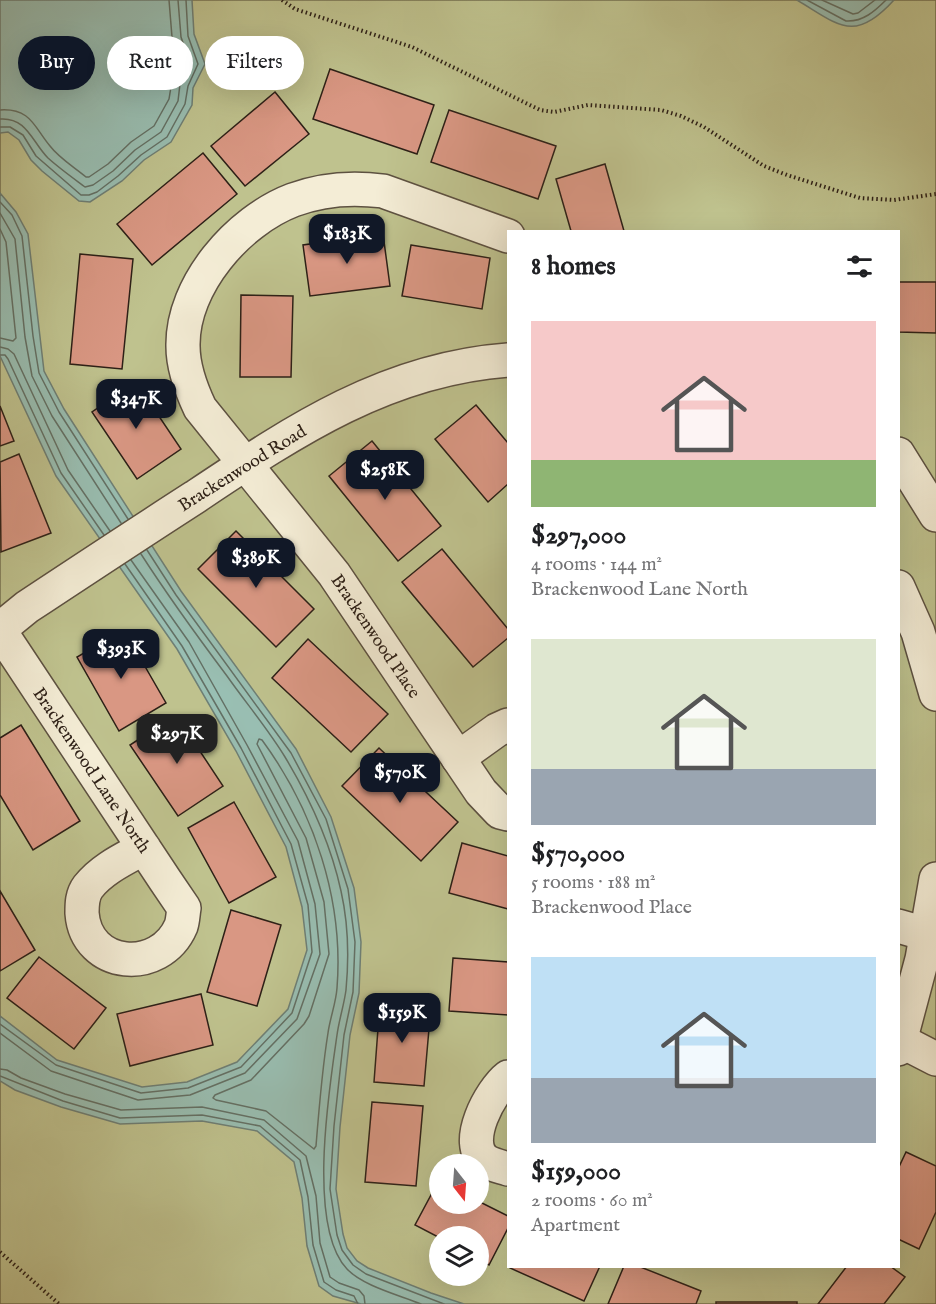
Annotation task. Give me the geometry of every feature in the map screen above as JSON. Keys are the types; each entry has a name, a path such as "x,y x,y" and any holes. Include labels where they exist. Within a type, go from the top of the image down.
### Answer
{"street":[{"name":"Brackenwood Place","path":"504,813 481,792 334,574 200,408 192,391 184,361 183,345 187,315 201,282 222,253 246,228 275,208 292,200 328,190 383,191 507,236"},
{"name":"Brackenwood Road","path":"0,630 27,607 201,492 334,411 399,382 450,368 507,360"},
{"path":"900,457 936,515"},
{"path":"900,590 927,629 936,694"},
{"name":"Brackenwood Lane North","path":"0,630 184,908 182,924 170,944 151,957 125,960 108,954 95,944 83,922 82,903 86,890 100,873 144,848"},
{"path":"458,758 507,725"},
{"path":"936,879 920,933 900,1045 936,1059"},
{"path":"507,1078 490,1098 475,1138 478,1152 485,1161 507,1169"}],"path":[{"path":"282,0 295,9 412,47 540,110 554,112 588,105 661,110 704,127 764,166 860,198 894,200 936,194"},
{"path":"0,1252 59,1304"}],"green space":[{"path":"0,0 936,0 936,1304 0,1304"}],"water":[{"path":"0,0 192,0 194,34 205,64 193,88 193,36 107,36 107,90 193,90 192,105 171,142 144,160 122,181 90,202 79,201 31,160 19,140 8,132 0,133"},
{"path":"797,0 894,0 868,22 857,26 846,26 824,17"},
{"path":"0,193 16,212 28,234 44,371 64,409 181,591 296,749 331,817 354,888 361,942 359,993 350,1035 336,1189 347,1248 357,1261 368,1268 464,1304 361,1304 333,1296 319,1286 307,1246 302,1198 294,1162 257,1131 202,1121 120,1124 61,1107 15,1090 0,1081 0,1016 57,1060 142,1087 187,1082 237,1062 288,1009 307,950 302,907 286,847 236,751 177,649 56,476 0,356"}],"building":[{"path":"330,69 434,105 417,154 313,119"},
{"path":"275,92 309,134 245,186 211,146"},
{"path":"449,110 556,146 538,199 431,162"},
{"path":"203,153 237,194 152,265 117,224"},
{"path":"605,164 624,230 571,230 556,179"},
{"path":"383,234 390,286 310,296 303,245"},
{"path":"411,245 490,258 482,309 402,296"},
{"path":"80,254 133,259 122,369 70,364"},
{"path":"900,282 936,282 936,333 900,332"},
{"path":"241,295 293,296 291,377 240,377"},
{"path":"136,382 181,449 137,479 92,412"},
{"path":"476,405 507,442 507,485 488,502 435,439"},
{"path":"0,406 14,441 0,446"},
{"path":"372,441 441,526 398,561 329,476"},
{"path":"19,454 51,533 1,552 0,462"},
{"path":"236,531 314,609 276,647 198,569"},
{"path":"442,549 507,628 507,639 473,667 402,582"},
{"path":"124,630 166,703 119,731 77,657"},
{"path":"308,639 388,714 351,752 272,678"},
{"path":"176,715 223,786 178,816 130,745"},
{"path":"21,725 80,821 33,850 0,795 0,738"},
{"path":"379,748 458,822 421,861 342,786"},
{"path":"234,802 276,877 229,903 188,828"},
{"path":"462,843 507,856 507,909 449,893"},
{"path":"0,891 35,950 0,971"},
{"path":"231,910 281,925 257,1006 207,992"},
{"path":"39,957 106,1008 74,1049 7,998"},
{"path":"453,958 507,962 507,1015 449,1011"},
{"path":"201,994 213,1045 130,1066 117,1014"},
{"path":"380,1002 431,1006 424,1086 374,1082"},
{"path":"372,1102 423,1106 416,1186 365,1182"},
{"path":"906,1152 936,1166 936,1212 919,1249 900,1240 900,1165"},
{"path":"429,1199 429,1214 489,1214 489,1206 507,1216 507,1230 489,1265 489,1226 429,1226 429,1232 415,1225"},
{"path":"510,1268 599,1268 584,1301"},
{"path":"623,1268 643,1268 701,1291 696,1304 608,1304"},
{"path":"845,1268 893,1268 905,1277 884,1304 818,1304"},
{"path":"716,1302 797,1302 797,1304 716,1304"}]}
